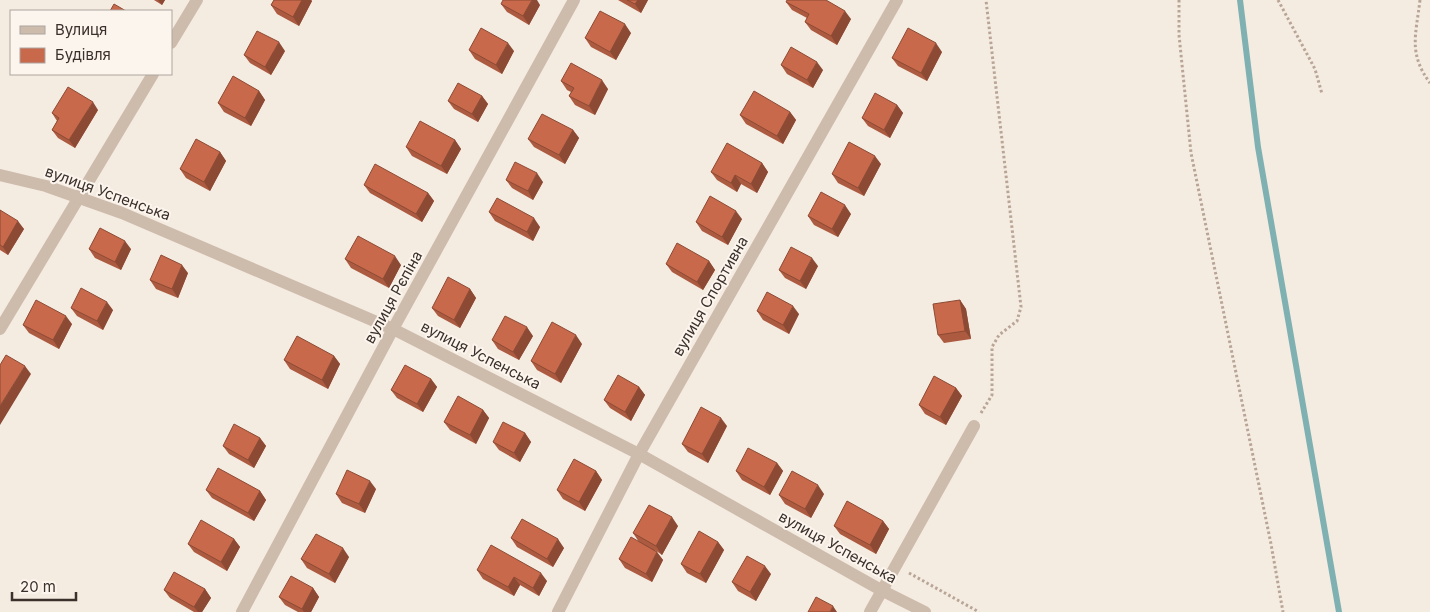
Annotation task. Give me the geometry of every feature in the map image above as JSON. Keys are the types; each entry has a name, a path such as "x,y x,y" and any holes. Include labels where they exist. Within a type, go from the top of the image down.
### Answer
{"street":[{"path":"172,41 197,0"},
{"name":"вулиця Рєпіна","path":"242,612 393,329 574,0"},
{"name":"вулиця Спортивна","path":"558,612 639,454 897,0"},
{"path":"0,329 152,75"},
{"name":"вулиця Успенська","path":"0,175 78,197 122,213 393,329 639,454 881,590 925,612"},
{"path":"870,612 974,426"}],"path":[{"path":"974,426 992,395 992,347 999,335 1017,321 1021,307 986,0"},
{"path":"1179,0 1179,35 1191,153 1271,544 1283,612"},
{"path":"1278,0 1315,69 1322,94"},
{"path":"1420,0 1414,52 1421,72 1430,83"},
{"path":"896,566 979,612"}],"building":[{"path":"274,0 302,0 293,17 271,5"},
{"path":"503,0 532,0 523,16 501,4"},
{"path":"627,0 638,0 635,4"},
{"path":"787,0 826,0 845,11 831,36 805,22 809,14 786,2"},
{"path":"114,4 124,10 111,10"},
{"path":"600,11 625,24 610,52 585,38"},
{"path":"481,28 508,43 496,65 469,50"},
{"path":"908,28 936,43 921,73 892,58"},
{"path":"257,31 279,42 265,67 244,55"},
{"path":"791,47 817,62 807,80 781,65"},
{"path":"571,63 602,80 589,106 569,96 574,88 561,81"},
{"path":"233,76 259,91 245,118 218,103"},
{"path":"458,83 482,96 472,114 448,101"},
{"path":"68,87 93,102 69,140 52,130 59,118 52,113"},
{"path":"754,91 790,112 777,136 740,115"},
{"path":"875,93 897,105 884,130 862,118"},
{"path":"542,114 573,130 559,155 528,139"},
{"path":"420,121 455,140 441,166 406,147"},
{"path":"196,139 220,152 204,182 180,169"},
{"path":"849,142 875,156 858,188 832,174"},
{"path":"727,143 762,163 751,184 735,175 731,183 711,172"},
{"path":"515,162 537,173 528,191 506,180"},
{"path":"375,164 428,193 416,214 364,185"},
{"path":"821,192 845,205 832,229 808,216"},
{"path":"710,196 736,211 722,237 696,222"},
{"path":"497,198 534,218 527,232 489,212"},
{"path":"0,210 18,221 3,247 0,245"},
{"path":"100,228 125,241 115,262 89,249"},
{"path":"358,236 395,256 383,279 345,259"},
{"path":"677,243 709,261 697,282 666,264"},
{"path":"791,247 812,258 800,281 779,270"},
{"path":"161,255 182,265 172,289 150,280"},
{"path":"448,277 470,289 454,320 432,308"},
{"path":"81,288 107,302 97,321 71,308"},
{"path":"767,292 793,306 783,325 757,311"},
{"path":"36,300 66,316 53,340 23,325"},
{"path":"960,300 965,331 938,335 933,304"},
{"path":"505,316 527,327 513,352 492,340"},
{"path":"552,322 576,335 555,374 531,361"},
{"path":"297,336 334,356 322,380 284,360"},
{"path":"6,355 25,366 0,406 0,365"},
{"path":"405,365 431,379 417,404 391,390"},
{"path":"618,375 639,387 625,412 604,400"},
{"path":"934,376 956,388 940,417 919,405"},
{"path":"458,396 483,410 470,435 444,422"},
{"path":"701,407 721,418 702,454 682,444"},
{"path":"503,422 525,433 514,453 493,442"},
{"path":"234,424 260,438 248,460 223,446"},
{"path":"748,448 777,463 764,487 736,471"},
{"path":"574,459 596,471 579,502 557,490"},
{"path":"218,468 260,491 248,513 206,490"},
{"path":"347,470 370,481 359,504 336,494"},
{"path":"792,471 818,485 805,509 779,495"},
{"path":"847,501 883,521 870,545 834,526"},
{"path":"649,505 672,517 656,546 633,533"},
{"path":"522,519 558,539 547,559 511,538"},
{"path":"201,520 234,539 221,562 188,544"},
{"path":"699,531 718,542 700,574 681,564"},
{"path":"316,534 343,548 329,574 301,559"},
{"path":"631,537 657,552 646,574 619,559"},
{"path":"491,545 541,573 533,588 514,577 508,587 477,570"},
{"path":"747,556 765,566 750,592 732,582"},
{"path":"174,572 205,589 194,607 164,590"},
{"path":"291,576 313,588 302,609 279,597"},
{"path":"816,597 833,606 830,612 808,612"}],"waterway":[{"path":"1240,0 1258,147 1339,612"}]}
